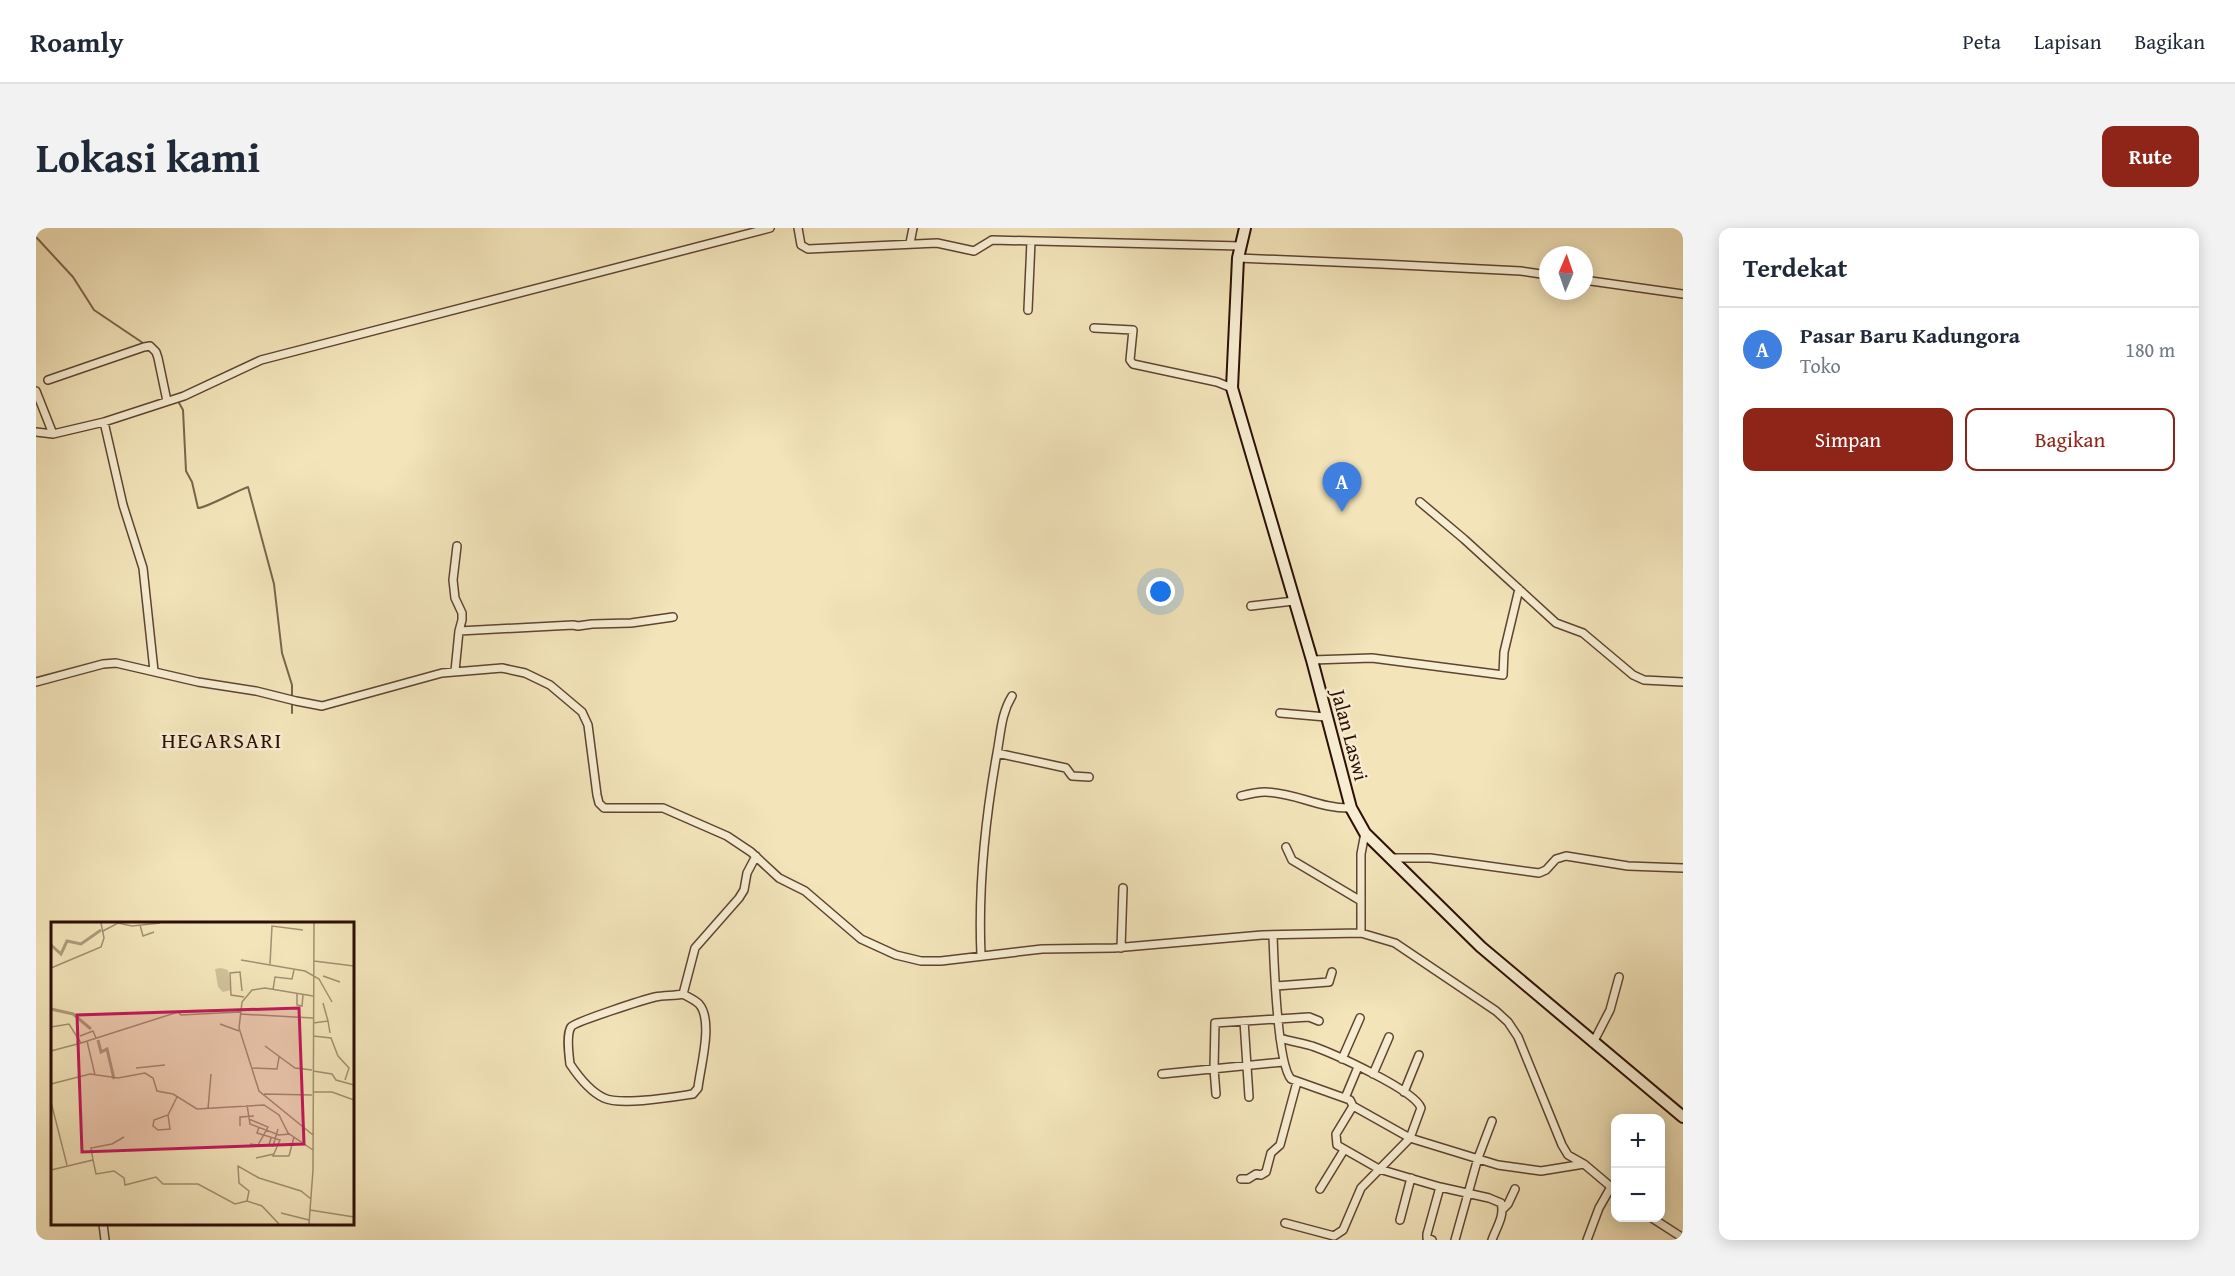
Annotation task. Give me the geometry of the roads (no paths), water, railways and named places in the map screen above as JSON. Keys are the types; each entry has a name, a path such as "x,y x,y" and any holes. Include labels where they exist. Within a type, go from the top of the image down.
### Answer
{"street":[{"path":"36,432 53,434 104,422 184,396 261,360 770,228"},
{"path":"798,228 801,245 808,249 910,243 945,244 974,251 992,240 1240,246"},
{"path":"910,243 913,228"},
{"name":"Jalan Laswi","path":"1245,228 1239,258 1232,388 1312,660 1351,808 1365,833 1481,947 1683,1118"},
{"path":"1028,310 1031,241"},
{"path":"1239,258 1539,274"},
{"path":"1593,281 1683,294"},
{"path":"1094,328 1132,330 1130,360 1133,364 1217,382 1232,388"},
{"path":"48,380 150,346 156,352 168,401"},
{"path":"36,391 53,434"},
{"path":"104,422 123,505 143,568 154,671"},
{"path":"1420,502 1556,623 1583,633 1633,675 1644,680 1683,682"},
{"path":"455,671 462,613 455,598 453,580 457,546"},
{"path":"1312,660 1372,658 1503,675 1504,652 1519,590"},
{"path":"1251,606 1294,601"},
{"path":"459,631 582,626 673,617"},
{"path":"36,682 103,664 116,663 198,682 256,691 322,706 455,671 502,668 525,673 550,685 582,712 588,725 597,795 599,803 604,808 663,808 727,836 756,856 778,878 811,895 861,939 896,955 921,961 941,961 1042,949 1121,948 1273,936 1361,933 1395,943 1487,1005 1508,1022 1518,1037 1568,1155 1584,1164 1611,1187"},
{"path":"981,955 979,911 990,788 1002,718 1012,696"},
{"path":"1280,713 1326,717"},
{"path":"997,753 1066,768 1072,776 1089,777"},
{"path":"1241,796 1264,792 1319,805 1351,808"},
{"path":"1361,933 1362,854 1365,833"},
{"path":"1286,847 1292,860 1361,901"},
{"path":"684,994 695,948 739,898 744,890 747,873 756,856"},
{"path":"1390,858 1430,858 1539,873 1546,870 1556,860 1566,856 1628,866 1683,868"},
{"path":"1121,948 1122,888"},
{"path":"1273,936 1280,1038 1288,1076 1297,1082 1350,1100 1353,1106 1410,1138 1498,1164 1541,1171 1584,1164"},
{"path":"1276,986 1329,982 1332,972"},
{"path":"1593,1043 1610,1010 1619,977"},
{"path":"684,994 699,1005 704,1014 706,1031 698,1088 693,1094 647,1100 606,1099 597,1094 570,1064 569,1032 571,1026 576,1022 608,1013 624,1005 657,997 684,994"},
{"path":"1216,1094 1215,1023 1309,1017 1319,1021"},
{"path":"1342,1059 1360,1018"},
{"path":"1244,1021 1249,1097"},
{"path":"1373,1074 1389,1037"},
{"path":"1280,1038 1312,1047 1358,1066 1404,1092 1420,1104 1421,1108 1410,1138 1361,1188 1343,1230 1334,1236 1285,1223"},
{"path":"1404,1092 1419,1055"},
{"path":"1162,1074 1284,1062"},
{"path":"1345,1098 1358,1066"},
{"path":"1241,1179 1248,1179 1266,1172 1271,1153 1280,1145 1297,1082"},
{"path":"1353,1106 1336,1134 1337,1145 1344,1150 1379,1169 1440,1188 1495,1200 1501,1203 1503,1209"},
{"path":"1455,1240 1478,1158 1492,1121"},
{"path":"1320,1189 1344,1150"},
{"path":"1400,1220 1411,1178"},
{"path":"1432,1240 1427,1238 1427,1234 1440,1188"},
{"path":"1492,1240 1503,1209 1515,1189"},
{"path":"1587,1240 1599,1208 1611,1192"},
{"path":"1657,1222 1679,1238"},
{"path":"103,1225 105,1240"}],"waterway":[{"path":"36,237 73,277 94,310 146,345"},
{"path":"178,401 183,410 186,471 192,482 198,508 248,487 274,584 282,653 292,685 292,697"},
{"path":"292,703 292,713"}],"place":[{"name":"Pasar Baru Kadungora","path":"1342,512"}],"district":[{"name":"HEGARSARI","path":"222,740"}]}
